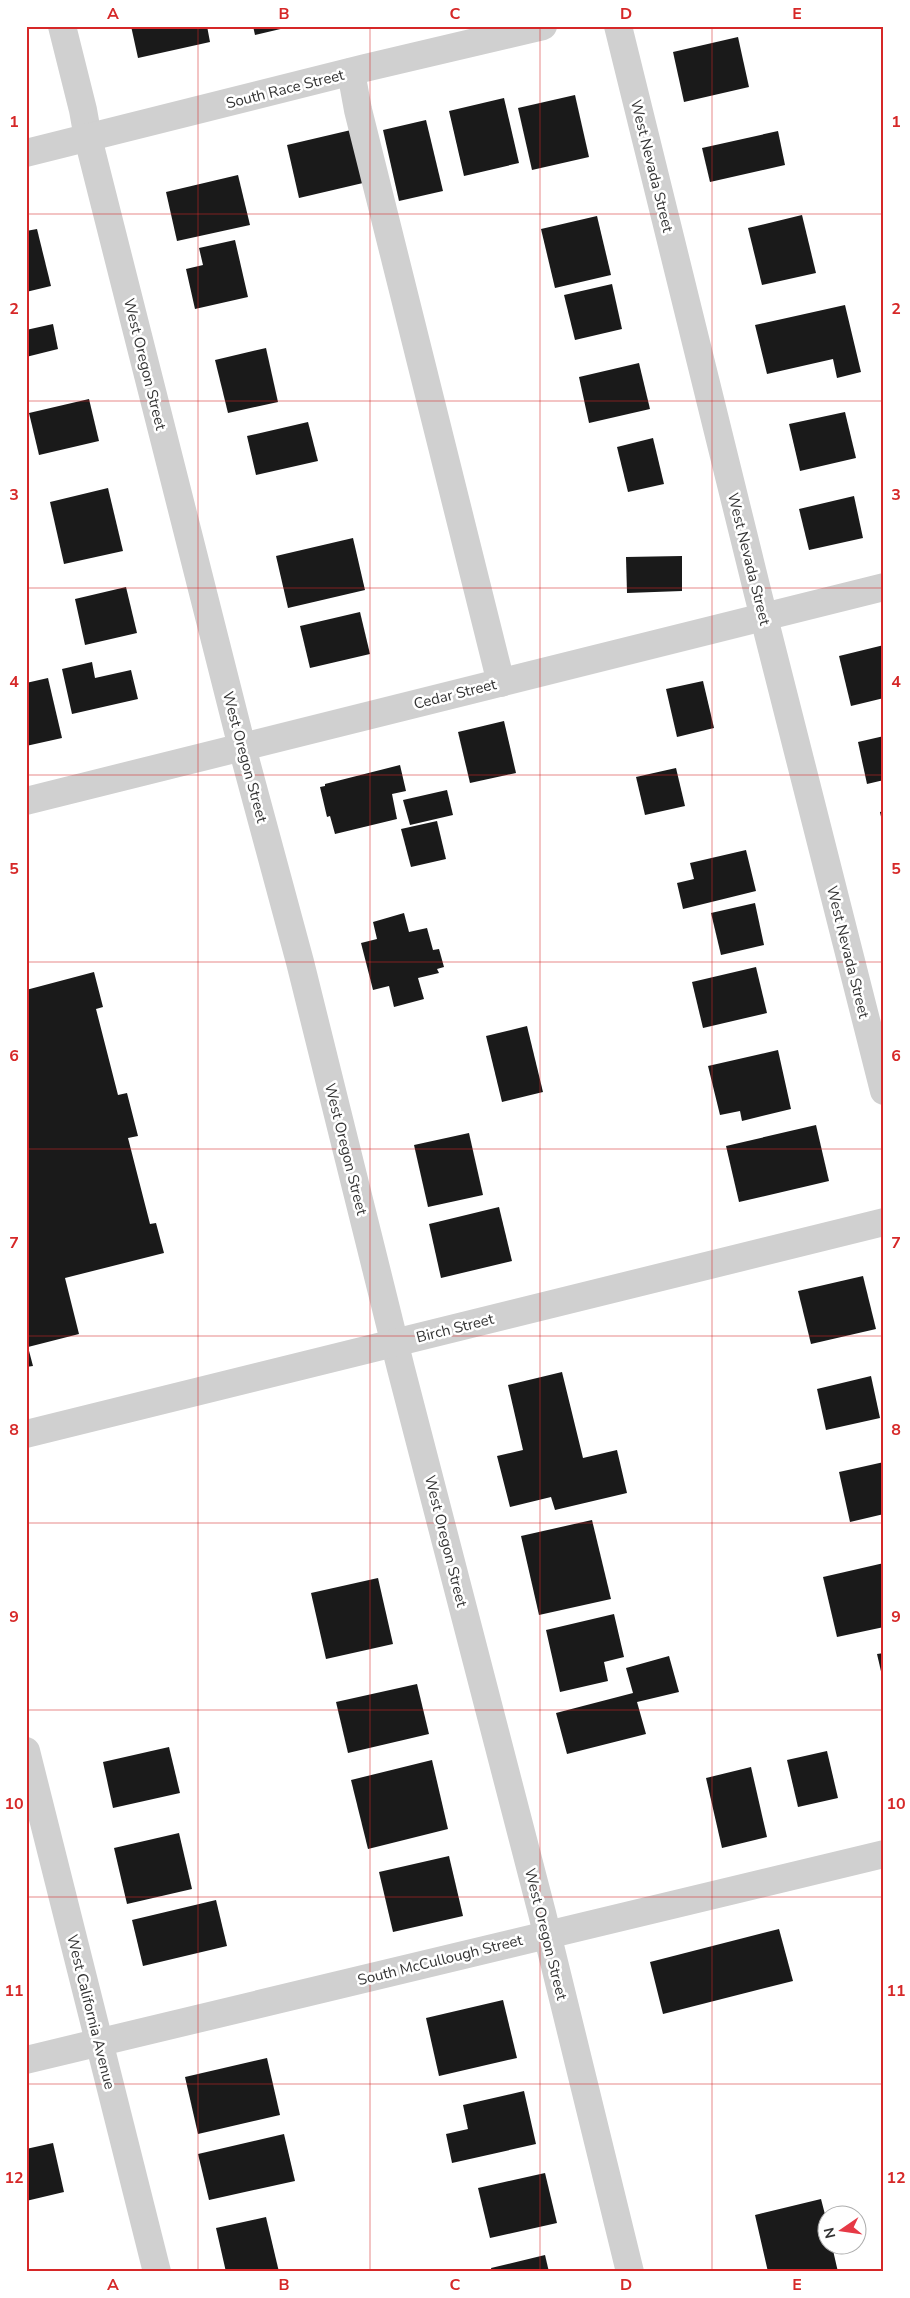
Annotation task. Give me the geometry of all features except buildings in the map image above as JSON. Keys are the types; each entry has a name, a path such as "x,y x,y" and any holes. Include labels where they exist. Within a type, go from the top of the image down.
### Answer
{"street":[{"name":"West Oregon Street","path":"62,26 88,138 242,747 300,962 395,1343 547,1935 630,2272"},
{"name":"South Race Street","path":"26,153 543,26"},
{"name":"West Nevada Street","path":"618,26 764,618 884,1091"},
{"path":"351,72 361,120 501,683"},
{"name":"Cedar Street","path":"26,801 884,587"},
{"name":"Birch Street","path":"26,1434 884,1222"},
{"name":"West California Avenue","path":"26,1751 157,2272"},
{"name":"South McCullough Street","path":"26,2060 884,1854"}]}
